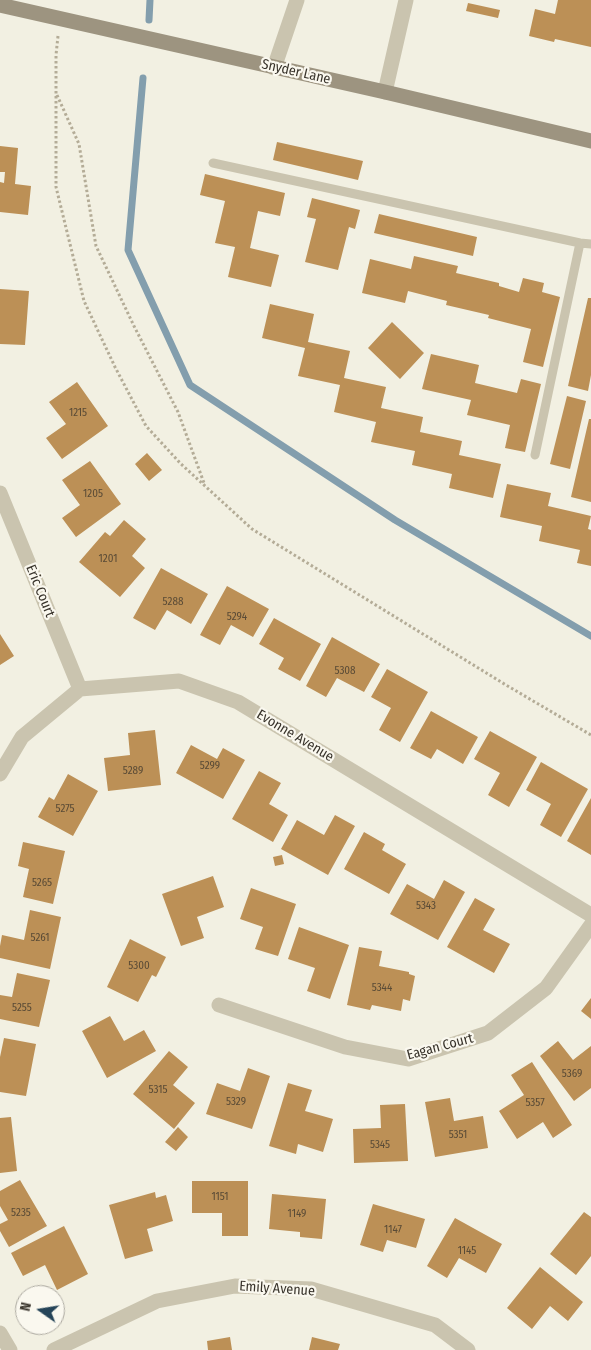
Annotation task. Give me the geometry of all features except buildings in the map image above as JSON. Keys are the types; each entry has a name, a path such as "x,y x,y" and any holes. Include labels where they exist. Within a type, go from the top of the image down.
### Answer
{"street":[{"path":"274,68 297,0"},
{"path":"385,92 406,0"},
{"name":"Snyder Lane","path":"0,6 61,18 385,92 591,141"},
{"name":"Eric Court","path":"0,493 80,689"},
{"name":"Evonne Avenue","path":"80,689 179,681 238,702 591,915"},
{"path":"0,774 22,737 80,689"},
{"name":"Eagan Court","path":"219,1005 344,1046 408,1058 488,1033 546,988 591,925"},
{"name":"Emily Avenue","path":"54,1350 157,1301 235,1286 311,1289 435,1325 468,1350"},
{"path":"0,1333 10,1350"}],"lane":[{"path":"213,163 591,244"},
{"path":"534,455 580,243"}],"path":[{"path":"61,18 56,55 56,187 84,301 115,367 146,426 181,464 252,529 591,735"},
{"path":"56,92 79,144 96,246 178,412 205,486"}],"waterway":[{"path":"149,20 150,0"},
{"path":"143,78 128,250 190,385 395,520 591,636"}]}
